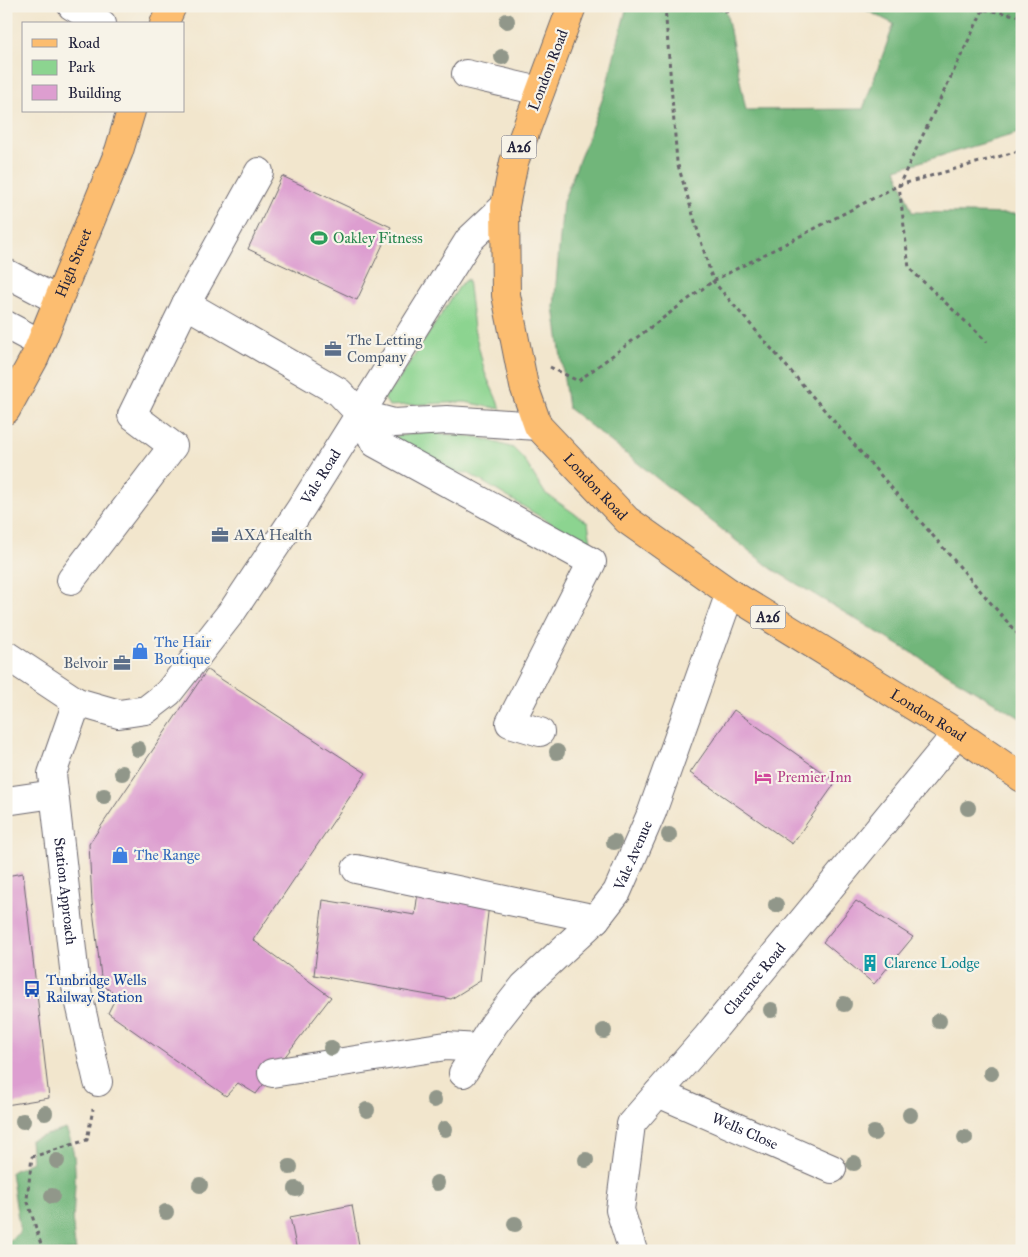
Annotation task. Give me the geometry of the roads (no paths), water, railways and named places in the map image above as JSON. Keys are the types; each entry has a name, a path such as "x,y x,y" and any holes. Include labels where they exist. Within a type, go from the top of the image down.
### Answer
{"main road":[{"path":"165,22 172,6"},
{"name":"London Road","path":"572,6 514,162 505,206 506,295 524,386 538,426 627,520 730,594 957,733 1022,778"},
{"name":"High Street","path":"6,410 40,343 119,151 131,112"}],"street":[{"path":"72,6 99,22"},
{"path":"466,74 540,91"},
{"path":"71,580 173,446 132,416 186,304 259,172"},
{"name":"Vale Road","path":"6,655 77,702 119,714 146,710 168,693 233,610 301,508 469,240 505,206"},
{"path":"6,273 57,300"},
{"path":"186,304 339,392 360,414 375,443 592,562 510,723 540,732"},
{"path":"6,325 40,343"},
{"path":"360,414 394,423 447,420 538,426"},
{"name":"Vale Avenue","path":"463,1073 524,986 596,918 617,892 652,812 730,594"},
{"name":"Station Approach","path":"77,702 52,774 76,986 98,1082"},
{"name":"Clarence Road","path":"633,1251 620,1210 631,1124 957,733"},
{"path":"6,801 54,794"},
{"path":"356,869 596,918"},
{"path":"272,1073 446,1046 479,1048"},
{"name":"Wells Close","path":"658,1093 832,1170"}],"place":[{"name":"Oakley Fitness","path":"319,238"},
{"name":"The Letting Company","path":"333,349"},
{"name":"AXA Health","path":"220,535"},
{"name":"The Hair Boutique","path":"140,651"},
{"name":"Belvoir","path":"122,663"},
{"name":"Premier Inn","path":"763,777"},
{"name":"The Range","path":"120,855"},
{"name":"Clarence Lodge","path":"870,963"},
{"name":"Tunbridge Wells Railway Station","path":"32,989"}]}
